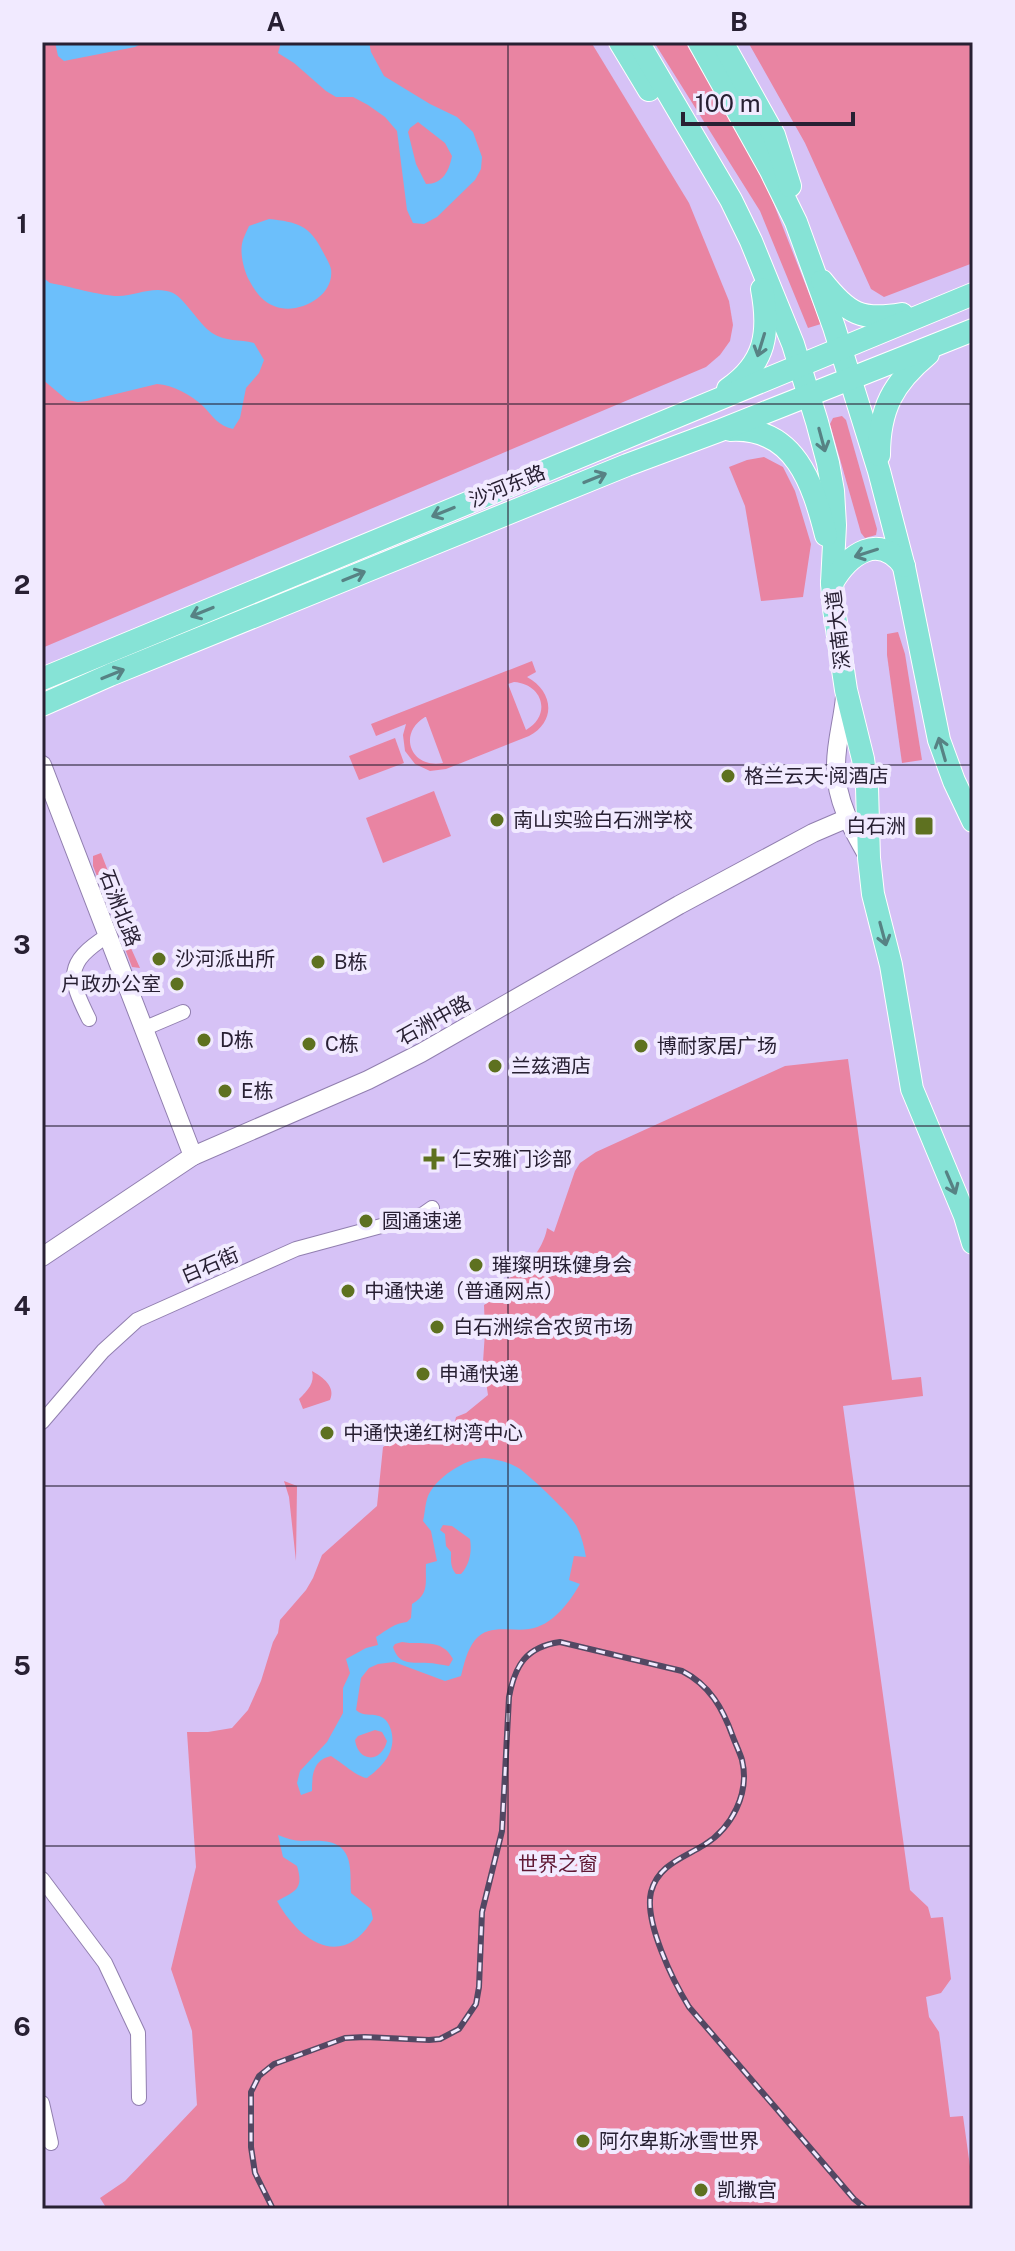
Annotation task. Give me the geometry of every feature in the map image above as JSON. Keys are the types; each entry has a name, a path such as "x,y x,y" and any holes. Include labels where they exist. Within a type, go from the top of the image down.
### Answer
{"main road":[{"path":"620,42 671,125 731,200"},
{"name":"深南大道","path":"638,42 731,200 751,241 799,365 828,463 835,525 832,573 846,690 867,788 873,894 891,965 912,1089 960,1203 973,1243"},
{"path":"699,42 771,171 796,222 816,274 879,471 904,567 939,740 973,821"},
{"path":"722,42 774,135 786,169 796,222"},
{"path":"703,405 732,387 761,352 765,337 765,311 751,241"},
{"path":"816,274 838,300 859,314 870,317 942,306"},
{"name":"沙河东路","path":"42,679 973,294"},
{"name":"沙河东路","path":"42,705 627,465 973,330"},
{"path":"879,471 882,421 893,389 913,366 948,339"},
{"path":"721,430 757,432 785,448 795,458 813,487 832,573 840,570 854,556 873,549 891,552 904,567"}],"street":[{"path":"846,690 836,765 840,798 869,858"},
{"name":"石洲北路","path":"42,765 193,1156"},
{"name":"石洲中路","path":"42,1257 193,1156 368,1080 421,1053 679,905 790,845 848,818"},
{"path":"89,1019 78,997 73,976 78,960 88,947 107,936"},
{"path":"143,1029 183,1012"},
{"name":"白石街","path":"42,1422 103,1351 137,1320 296,1249 422,1215 432,1208"},
{"path":"42,1879 105,1963 138,2033 139,2098"},
{"path":"42,2103 51,2143"}],"green space":[{"path":"42,42 591,42 689,203 729,301 733,325 730,341 706,367 42,648"},
{"path":"654,42 685,42 735,126 771,197 821,324 808,328 760,211"},
{"path":"748,42 973,42 973,263 884,297 871,289 805,143"},
{"path":"842,416 846,420 877,529 876,535 865,538 830,424 833,418"},
{"path":"764,457 783,467 795,491 811,544 803,597 761,601 745,506 729,467"},
{"path":"898,632 905,654 922,760 902,763 887,655 887,634"},
{"path":"532,661 536,672 527,677 542,690 548,706 544,722 529,736 446,769 430,771 415,764 405,751 403,735 406,724 376,736 371,724","holes":["514,682 532,688 541,701 539,716 526,730 508,684","426,717 443,763 423,761 416,756 410,741 416,724"]},
{"path":"395,738 404,763 359,780 349,756"},
{"path":"434,791 451,836 383,863 366,818"},
{"path":"101,853 127,920 120,924 140,968 132,967 93,866 93,856"},
{"name":"世界之窗","path":"848,1059 892,1380 921,1377 923,1396 843,1406 910,1890 928,1907 931,1918 943,1917 951,1979 941,1993 926,1997 929,2017 939,2032 950,2117 963,2116 973,2209 107,2209 100,2198 125,2181 197,2105 192,2031 171,1969 196,1867 187,1732 232,1728 248,1710 261,1681 280,1620 306,1590 322,1555 377,1506 383,1447 418,1428 424,1437 453,1429 456,1417 488,1395 483,1362 484,1305 511,1288 507,1279 522,1272 538,1250 547,1228 554,1232 580,1163 596,1152 785,1066"},
{"path":"312,1371 327,1383 331,1391 330,1400 303,1409 299,1399 312,1383"},
{"path":"284,1481 297,1486 296,1561 289,1497"}],"water":[{"path":"55,42 141,44 64,61 58,56"},
{"path":"281,42 369,42 384,76 457,117 473,132 482,157 481,169 475,180 437,217 424,224 413,223 407,210 397,131 385,117 368,105 353,97 336,97 278,53","holes":["418,122 445,143 452,156 447,171 437,182 426,184 416,164 408,132"]},
{"path":"269,219 302,226 318,243 331,269 331,279 321,296 313,302 293,308 274,306 256,292 249,280 242,257 243,239 249,226"},
{"path":"42,277 50,283 111,296 159,290 173,293 212,333 254,343 264,360 259,373 246,388 240,418 233,429 220,423 187,394 163,385 87,401 67,400 42,379"},
{"path":"476,1459 498,1460 520,1469 567,1513 579,1531 586,1557 574,1556 569,1580 580,1584 565,1606 545,1623 529,1629 493,1630 481,1635 470,1648 461,1676 445,1681 394,1662 369,1668 361,1678 356,1710 381,1717 388,1723 392,1745 387,1757 367,1778 331,1756 325,1758 315,1769 312,1791 301,1795 297,1783 300,1771 327,1742 343,1713 343,1688 350,1673 346,1659 378,1645 376,1637 395,1625 407,1622 411,1618 412,1604 424,1592 426,1564 437,1561 431,1531 423,1521 428,1496 444,1476","holes":["443,1525 452,1526 470,1539 470,1557 461,1574 456,1574 453,1569 451,1552 446,1546 445,1534 440,1530","395,1644 437,1645 453,1659 449,1666 407,1662 396,1653","375,1730 382,1732 387,1741 380,1754 370,1757 360,1753 355,1740"]},
{"path":"278,1835 333,1843 343,1850 350,1865 351,1893 371,1909 373,1919 361,1935 348,1944 335,1947 322,1944 309,1938 286,1915 277,1901 297,1888 300,1880 297,1866 283,1857"}],"railway":[{"path":"273,2209 255,2173 251,2147 251,2092 259,2076 274,2064 345,2038 440,2039 459,2029 476,2004 482,1912 502,1831 509,1697 524,1659 539,1648 560,1642 682,1671 700,1683 720,1708 742,1760 741,1797 730,1819 714,1838 672,1863 654,1883 650,1904 656,1935 668,1967 689,2007 854,2199 866,2209"}],"place":[{"name":"格兰云天·阅酒店","path":"728,776"},
{"name":"南山实验白石洲学校","path":"497,820"},
{"name":"白石洲","path":"924,826"},
{"name":"沙河派出所","path":"159,959"},
{"name":"B栋","path":"318,962"},
{"name":"户政办公室","path":"177,984"},
{"name":"D栋","path":"204,1040"},
{"name":"C栋","path":"309,1044"},
{"name":"博耐家居广场","path":"641,1046"},
{"name":"兰兹酒店","path":"495,1066"},
{"name":"E栋","path":"225,1091"},
{"name":"仁安雅门诊部","path":"434,1159"},
{"name":"圆通速递","path":"366,1221"},
{"name":"璀璨明珠健身会","path":"476,1265"},
{"name":"中通快递（普通网点）","path":"348,1291"},
{"name":"白石洲综合农贸市场","path":"437,1327"},
{"name":"申通快递","path":"423,1374"},
{"name":"中通快递红树湾中心","path":"327,1433"},
{"name":"阿尔卑斯冰雪世界","path":"583,2141"},
{"name":"凯撒宫","path":"701,2190"}]}
